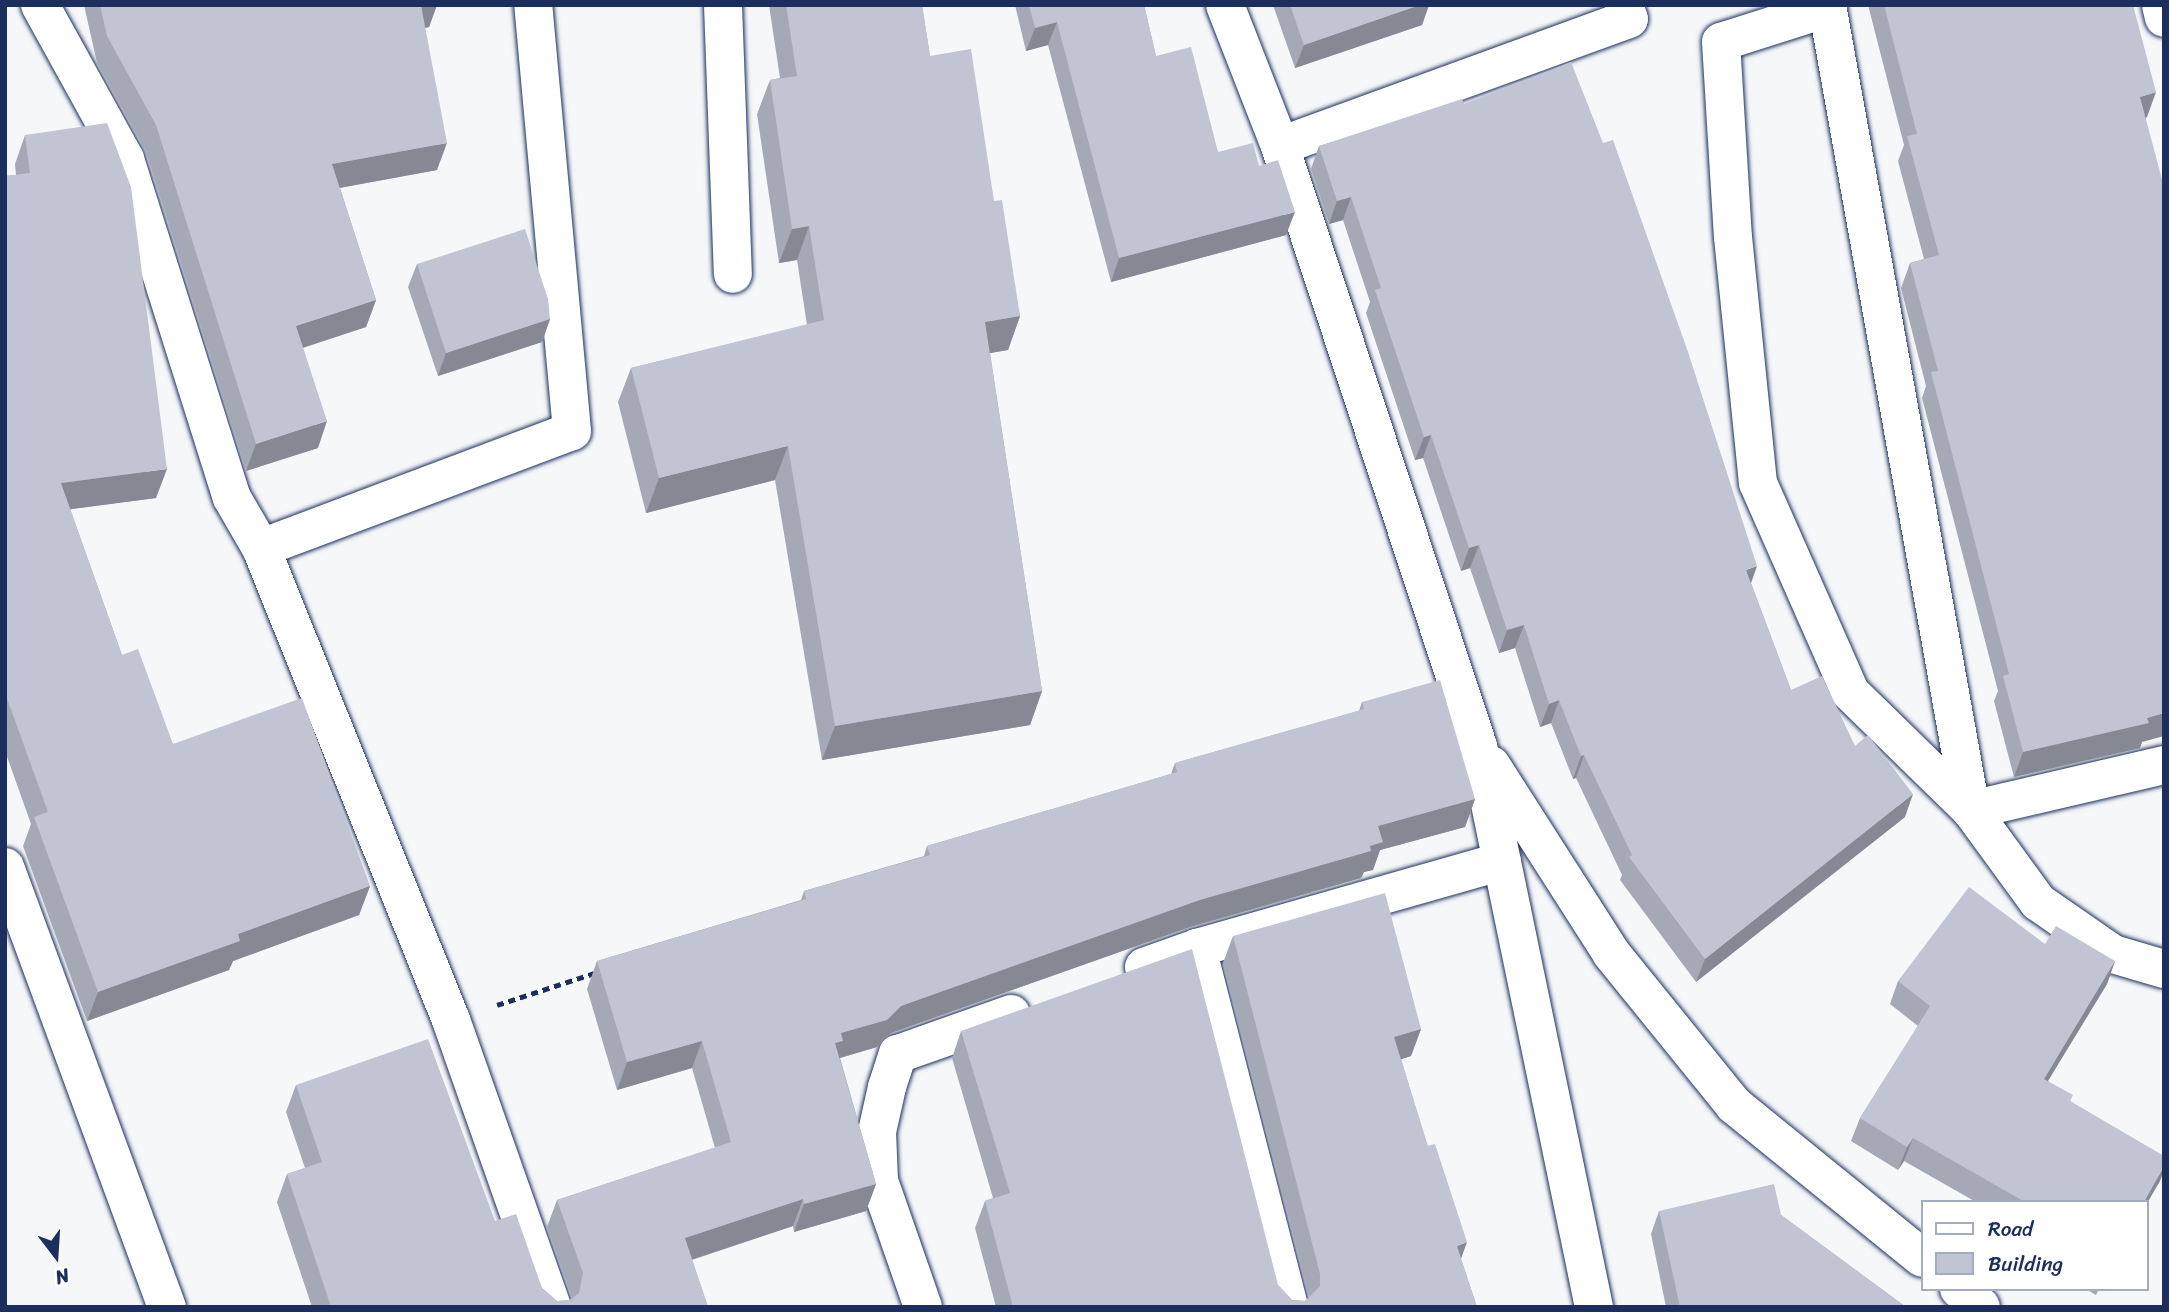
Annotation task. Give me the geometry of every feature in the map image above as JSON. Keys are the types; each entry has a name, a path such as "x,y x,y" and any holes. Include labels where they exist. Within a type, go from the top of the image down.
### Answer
{"street":[{"path":"40,5 125,159 232,498 261,548 450,1020 552,1307"},
{"path":"261,548 572,431 533,5"},
{"path":"723,5 733,274"},
{"path":"1225,5 1280,146 1478,746 1594,1307"},
{"path":"1280,146 1629,19 1624,5"},
{"path":"2161,5 2164,18"},
{"path":"1972,810 1828,6 1721,43 1733,237 1758,483 1850,692 1972,810 2038,902 2113,954 2164,969"},
{"path":"1478,746 1611,953 1734,1105 1920,1256"},
{"path":"1972,810 2164,765"},
{"path":"1106,980 1197,948 1502,861"},
{"path":"5,867 167,1307"},
{"path":"1197,948 1289,1307"},
{"path":"923,1307 879,1181 877,1132 898,1054 1041,1003"},
{"path":"1961,1291 1981,1307"}],"path":[{"path":"502,1003 607,969"}],"building":[{"path":"100,5 421,5 447,143 332,164 376,300 296,326 327,421 256,444 156,125 107,36"},
{"path":"786,5 922,5 930,56 971,49 994,201 1002,200 1020,316 985,322 1042,691 835,726 788,446 659,478 631,368 824,320 809,226 792,229 770,80 797,76"},
{"path":"1029,5 1144,5 1156,56 1191,47 1218,152 1253,143 1259,166 1278,160 1295,212 1119,258 1057,22 1035,28"},
{"path":"1290,5 1420,5 1304,45"},
{"path":"1884,5 2133,5 2156,92 2140,97 2164,187 2164,713 2147,718 2149,723 2023,752 2003,676 2009,674 1931,372 1938,371 1910,263 1939,255 1907,136 1917,134"},
{"path":"1571,62 1603,143 1613,140 1688,352 1757,566 1746,570 1791,690 1822,676 1855,746 1868,735 1913,794 1705,959 1629,857 1632,855 1584,755 1581,756 1559,700 1549,704 1524,625 1507,630 1479,545 1469,548 1431,435 1424,437 1375,290 1381,288 1351,197 1337,201 1319,146 1462,99 1464,104"},
{"path":"107,123 131,187 167,469 61,483 122,655 138,649 173,744 302,698 370,886 238,934 240,941 98,992 34,817 48,812 5,693 5,176 30,173 25,135"},
{"path":"525,229 548,299 550,319 446,353 417,264"},
{"path":"1440,680 1475,799 1378,826 1383,842 1370,846 1371,851 1200,900 901,1006 887,1020 841,1033 843,1041 835,1043 876,1184 804,1204 803,1199 685,1238 708,1307 323,1307 330,1304 287,1174 322,1162 296,1085 428,1039 495,1221 516,1214 542,1288 557,1301 570,1300 579,1293 583,1273 557,1200 731,1142 702,1041 627,1062 597,961 806,899 804,891 930,855 927,846 1177,772 1175,763 1364,709 1362,702"},
{"path":"1969,887 2045,944 2056,926 2115,961 2044,1079 2073,1095 2070,1101 2164,1156 2164,1166 2145,1200 2022,1200 1913,1138 1907,1147 1860,1118 1930,1006 1898,981"},
{"path":"1385,893 1421,1029 1394,1037 1428,1146 1435,1144 1467,1242 1457,1246 1477,1307 1013,1307 985,1201 1010,1193 961,1031 1192,949 1278,1285 1292,1300 1305,1301 1320,1286 1320,1274 1233,936"},
{"path":"1774,1184 1781,1215 1906,1307 1680,1307 1659,1211"}]}
